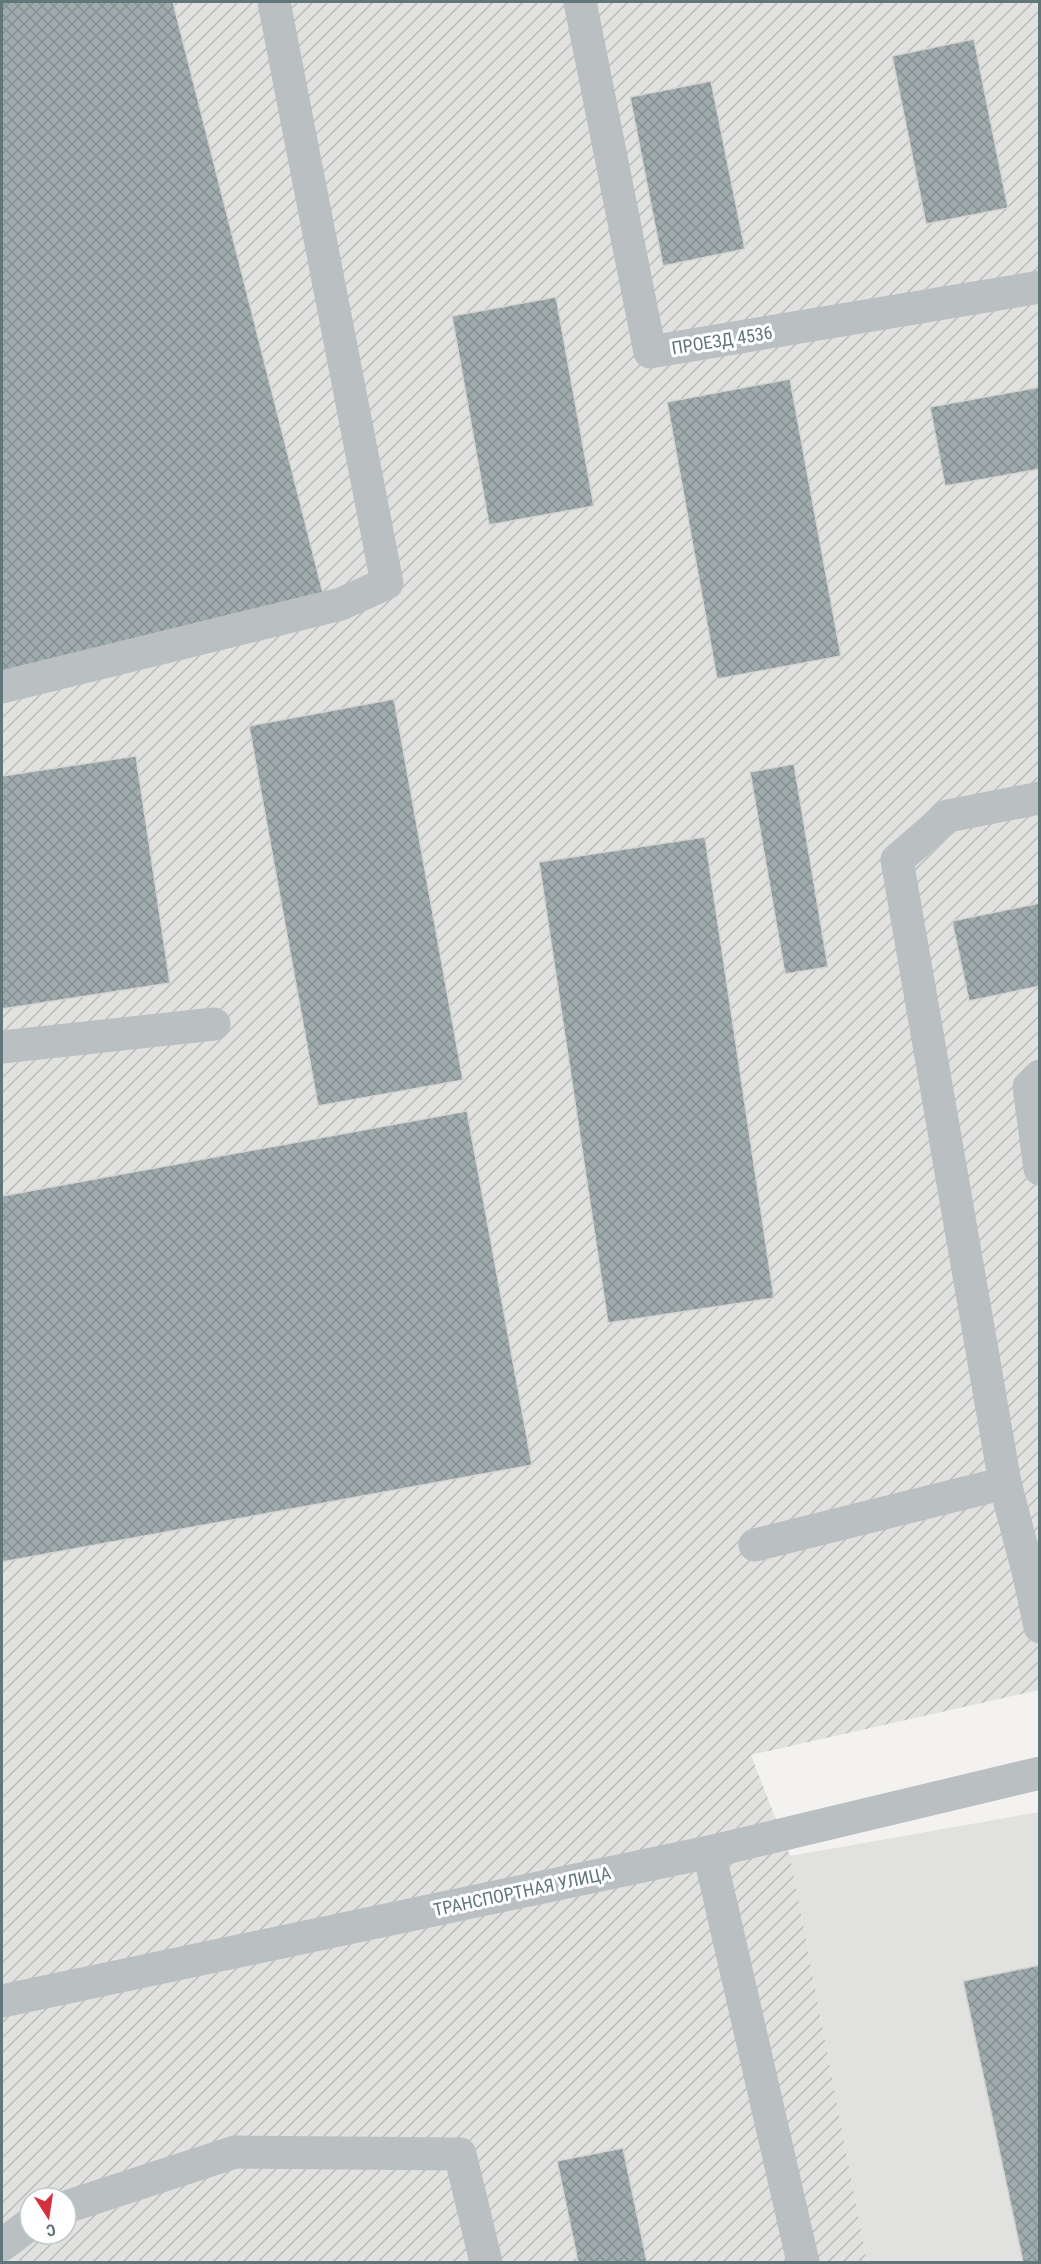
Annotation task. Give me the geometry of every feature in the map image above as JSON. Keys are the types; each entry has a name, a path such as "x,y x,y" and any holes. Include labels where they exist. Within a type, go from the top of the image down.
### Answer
{"street":[{"path":"2,687 341,604 387,583 274,2"},
{"name":"ПРОЕЗД 4536","path":"580,2 650,352 1040,287"},
{"path":"1040,798 948,816 897,860 1005,1483 1040,1627"},
{"path":"2,1047 214,1024"},
{"path":"1040,1076 1029,1087 1040,1168"},
{"path":"755,1545 1005,1483"},
{"name":"ТРАНСПОРТНАЯ УЛИЦА","path":"2,2001 709,1852 1040,1773"},
{"path":"709,1852 803,2262"},
{"path":"78,2202 235,2152 460,2154 486,2262"},
{"path":"2,2245 18,2233"}],"shaded area":[{"path":"2,2 1039,2 1039,1690 751,1755 790,1856 867,2262 2,2262"},
{"path":"1039,1812 1039,2262 867,2262 790,1856"}],"building":[{"path":"2,2 173,2 323,593 2,675"},
{"path":"974,39 1008,208 926,224 892,56"},
{"path":"711,81 745,249 663,266 630,97"},
{"path":"556,297 594,506 489,525 452,316"},
{"path":"790,379 841,656 717,679 667,402"},
{"path":"1040,387 1040,469 945,486 930,407"},
{"path":"394,699 463,1080 318,1106 249,726"},
{"path":"136,756 170,983 2,1009 2,776"},
{"path":"794,764 828,967 785,974 750,772"},
{"path":"705,837 774,1298 608,1323 539,862"},
{"path":"1040,903 1040,986 969,1001 952,921"},
{"path":"467,1111 532,1465 2,1562 2,1196"},
{"path":"1040,1965 1040,2262 1023,2262 963,1981"},
{"path":"623,2148 647,2262 578,2262 557,2161"}]}
